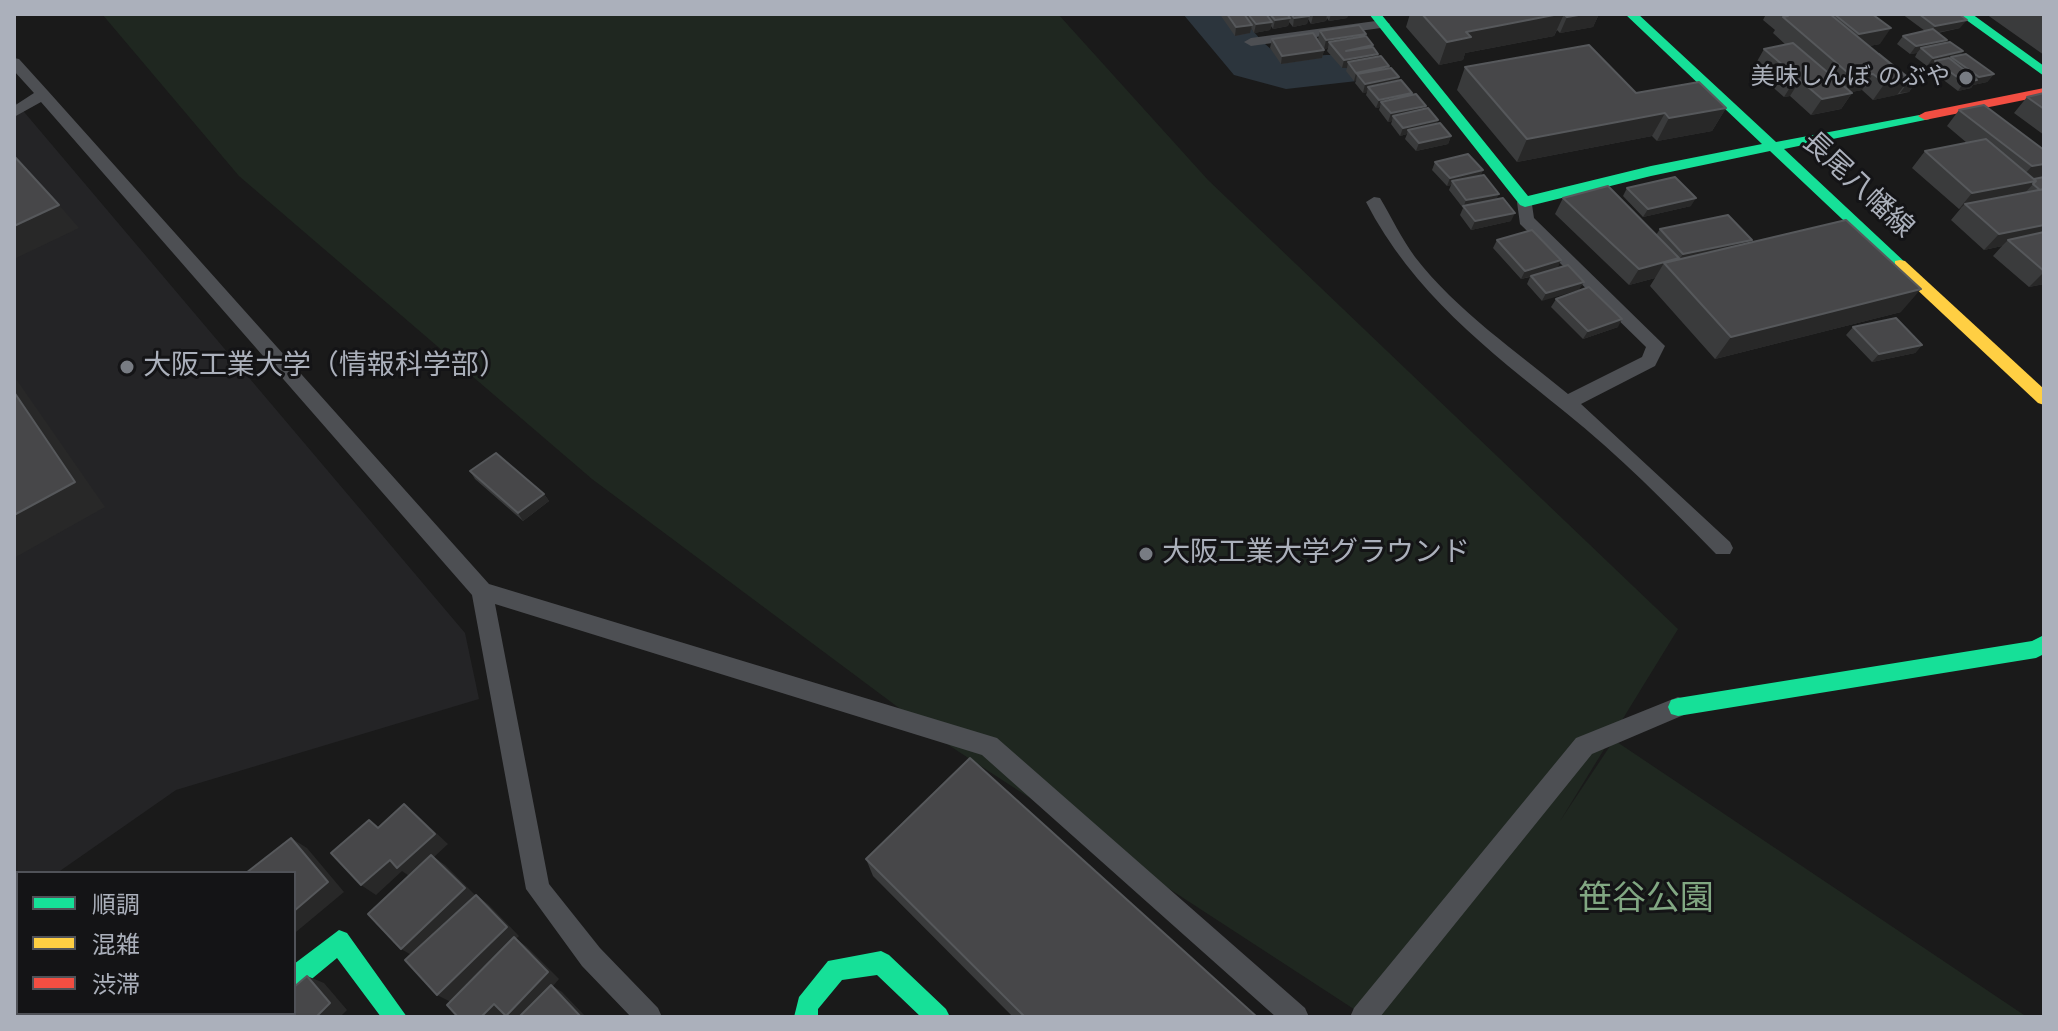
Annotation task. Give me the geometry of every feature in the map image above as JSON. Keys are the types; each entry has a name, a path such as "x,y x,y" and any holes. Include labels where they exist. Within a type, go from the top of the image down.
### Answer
{"street":[{"name":"長尾八幡線","path":"1631,14 2044,399"},
{"path":"1964,14 2044,72"},
{"path":"1379,19 1525,202 1651,171 2044,92"},
{"path":"1678,707 2036,649 2044,644"},
{"path":"296,977 339,941 395,1017"},
{"path":"806,1017 807,1005 836,969 881,963 938,1017"}],"lane":[{"path":"1251,42 1379,19"},
{"path":"14,62 482,591 538,889 591,957 649,1017"},
{"path":"14,112 43,94"},
{"path":"1374,202 1397,248 1451,310 1642,467 1723,548"},
{"path":"1525,202 1526,220 1656,346 1649,361 1566,403"},
{"path":"482,591 989,746 1296,1017"},
{"path":"1363,1017 1584,746 1678,707"}],"shaded area":[{"name":"大阪工業大学（情報科学部）","path":"14,100 465,633 479,699 176,790 60,871 16,871 14,903"}],"green space":[{"name":"大阪工業大学グラウンド","path":"102,14 1058,14 1208,180 1678,629 1560,821 1614,740 2027,1017 1366,1017 950,746 592,479 239,176"}],"building":[{"path":"1227,14 1244,14 1252,25 1236,27"},
{"path":"1248,14 1266,14 1272,22 1256,24"},
{"path":"1270,14 1287,14 1290,18 1275,20"},
{"path":"1291,14 1307,14 1309,16 1294,18"},
{"path":"1422,14 1559,14 1466,32 1471,37 1447,42"},
{"path":"1785,14 1830,14 1909,79 1885,83 1873,74 1854,78 1783,17 1788,16"},
{"path":"1834,14 1872,14 1891,28 1859,34"},
{"path":"1919,14 1959,14 1967,20 1935,26"},
{"path":"1359,25 1366,34 1326,40 1320,31"},
{"path":"1933,29 1947,40 1916,46 1903,36"},
{"path":"1313,33 1324,50 1282,56 1272,39"},
{"path":"1366,36 1373,45 1346,51 1373,47 1378,54 1344,60 1329,42"},
{"path":"1950,42 1963,51 1933,58 1921,48"},
{"path":"1793,43 1852,93 1822,99 1800,80 1794,81 1778,67 1784,66 1764,49"},
{"path":"1589,45 1636,93 1699,82 1726,108 1669,118 1665,113 1527,139 1465,67"},
{"path":"1966,54 1994,74 1979,77 1951,57"},
{"path":"1381,56 1389,66 1356,73 1348,62"},
{"path":"1949,58 1977,80 1964,82 1935,61"},
{"path":"1391,68 1399,77 1365,84 1357,74"},
{"path":"1401,80 1412,93 1379,100 1368,87"},
{"path":"2044,93 2044,109 2027,97"},
{"path":"1416,94 1426,106 1391,113 1381,102"},
{"path":"1984,105 2044,150 2044,164 2032,166 1959,110"},
{"path":"1428,108 1438,120 1403,128 1393,116"},
{"path":"1440,123 1451,136 1419,143 1408,130"},
{"path":"1986,139 2036,181 1972,193 1925,151"},
{"path":"1468,154 1483,170 1450,178 1435,162"},
{"path":"14,156 59,205 14,226"},
{"path":"1484,175 1499,194 1466,200 1452,181"},
{"path":"1675,177 1696,198 1648,209 1627,188"},
{"path":"2044,177 2044,189 2040,190 2033,184 2034,179"},
{"path":"1608,186 1679,258 1639,269 1563,198"},
{"path":"2044,189 2044,225 1999,234 1965,204"},
{"path":"1503,198 1515,213 1475,221 1463,206"},
{"path":"1728,215 1752,240 1683,254 1660,229"},
{"path":"1846,220 1921,289 1731,337 1664,263"},
{"path":"1532,230 1561,260 1525,271 1497,240"},
{"path":"2044,232 2044,271 2008,240"},
{"path":"1568,265 1584,282 1546,293 1531,276"},
{"path":"1589,287 1622,319 1588,331 1556,299"},
{"path":"1896,318 1922,345 1879,354 1853,327"},
{"path":"14,392 75,482 14,515"},
{"path":"496,453 544,494 518,513 470,471"},
{"path":"970,758 1257,1017 1025,1017 866,859"},
{"path":"404,804 435,834 397,868 390,860 361,885 331,853 369,820 378,828"},
{"path":"291,838 328,882 296,909 296,871 249,871"},
{"path":"431,855 465,888 401,949 368,914"},
{"path":"476,895 507,927 437,995 405,960"},
{"path":"514,937 548,972 506,1016 494,1004 481,1017 458,1017 447,1005"},
{"path":"307,976 330,1003 316,1017 261,1017 296,1015 296,985"},
{"path":"551,985 581,1017 519,1017"},
{"path":"51,1015 125,1015 122,1017"}],"waterway":[{"path":"1210,14 1254,63 1286,72 1337,69"}],"traffic: fast":[{"path":"1375,14 1525,202 1651,171 1925,116"},
{"path":"1631,14 1900,265"},
{"path":"1964,14 2044,72"},
{"path":"1678,707 2036,649 2044,644"},
{"path":"296,977 339,941 395,1017"},
{"path":"806,1017 807,1005 836,969 881,963 938,1017"}],"traffic: slow":[{"path":"1900,265 2044,399"}],"traffic: jam":[{"path":"1925,116 2044,92"}],"place":[{"name":"美味しんぼ のぶや","path":"1966,78"},
{"name":"大阪工業大学（情報科学部）","path":"127,367"},
{"name":"大阪工業大学グラウンド","path":"1146,554"}],"park label":[{"name":"笹谷公園","path":"1646,901"}]}
